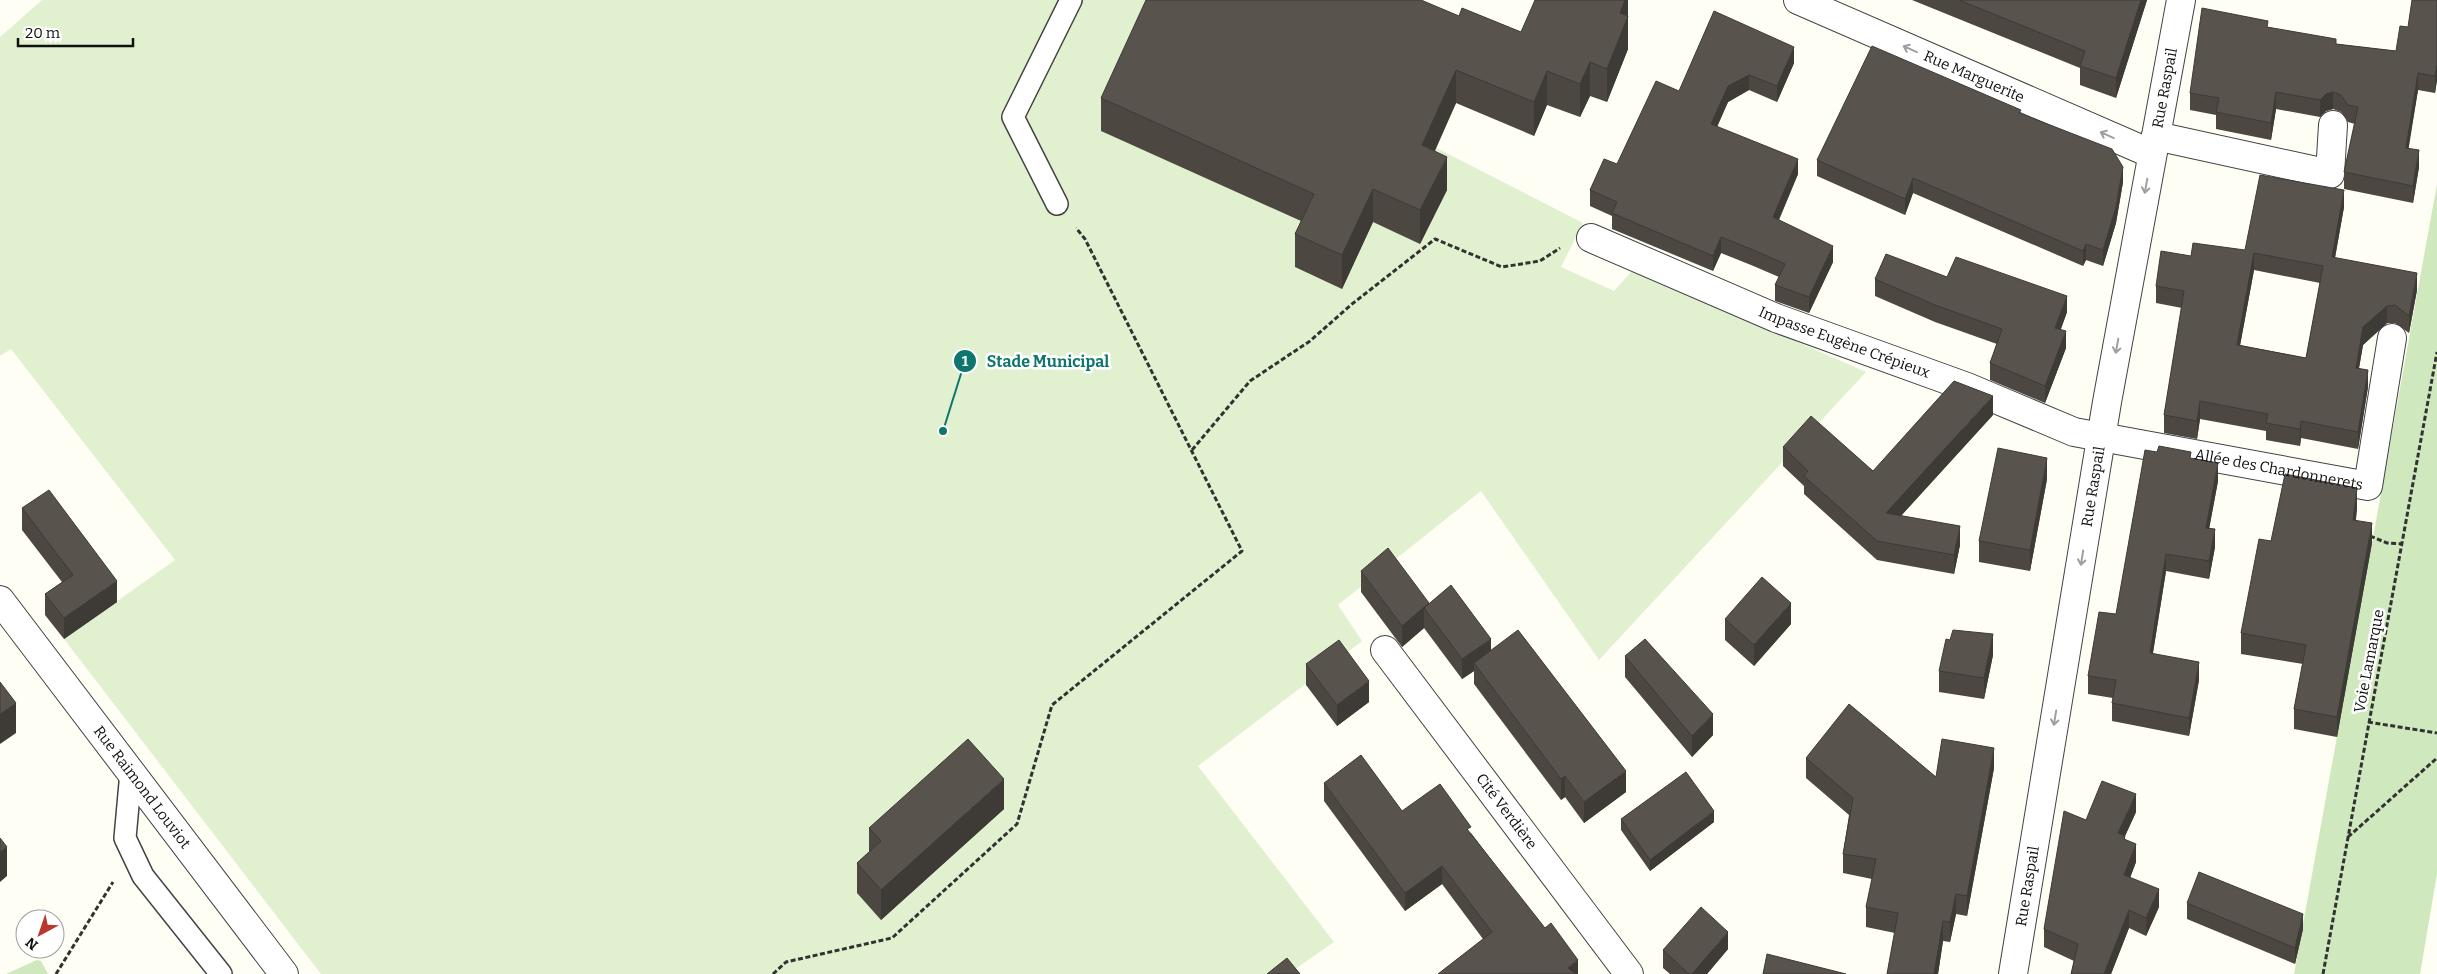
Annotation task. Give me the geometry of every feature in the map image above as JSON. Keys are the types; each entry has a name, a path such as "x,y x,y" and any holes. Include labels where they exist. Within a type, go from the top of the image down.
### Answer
{"street":[{"name":"Rue Marguerite","path":"1798,0 2154,145 2330,174 2333,125"},
{"name":"Rue Raspail","path":"2013,974 2102,438 2180,0"},
{"name":"Impasse Eugène Crépieux","path":"1591,238 1776,318 1967,387 2074,432 2102,438"},
{"name":"Allée des Chardonnerets","path":"2102,438 2368,486 2392,338"},
{"name":"Rue Raimond Louviot","path":"0,600 284,974"},
{"name":"Cité Verdière","path":"1385,650 1630,974"}],"lane":[{"path":"1057,204 1013,117 1071,0"},
{"path":"131,772 125,838 143,876 220,974"}],"path":[{"path":"773,974 786,962 892,938 1018,824 1052,705 1242,551 1085,239 1057,204"},
{"path":"1192,450 1250,381 1310,341 1352,304 1435,239 1502,267 1540,261 1565,244 1591,238"},
{"name":"Voie Lamarque","path":"2323,974 2437,352"},
{"path":"2387,543 2403,544"},
{"path":"2368,722 2437,733"},
{"path":"2348,838 2437,758"},
{"path":"56,974 94,909 133,852"}],"green space":[{"path":"42,0 1424,0 1372,115 1583,223 1561,267 1614,291 1633,270 1866,372 1599,660 1481,491 1338,605 1362,641 1198,766 1334,942 1288,974 321,974 64,639 175,560 11,349 0,356 0,37"},
{"path":"2437,184 2437,874 2420,974 2294,974"},
{"path":"37,960 41,961 48,974 6,974"}],"building":[{"path":"1146,0 1421,0 1459,16 1462,8 1521,32 1535,0 1625,0 1620,13 1628,16 1607,69 1590,62 1580,84 1547,71 1534,102 1456,70 1422,145 1447,157 1420,210 1373,189 1342,255 1295,234 1314,194 1101,98"},
{"path":"1959,0 2141,0 2116,78 2080,66 2085,51"},
{"path":"2412,0 2437,0 2437,63 2435,76 2418,73 2406,148 2419,150 2413,186 2344,172 2358,107 2348,105 2341,95 2333,92 2326,94 2320,100 2276,92 2271,123 2216,112 2219,98 2190,93 2202,8 2268,21 2267,27 2336,39 2336,44 2396,51 2400,26 2408,27"},
{"path":"1714,11 1794,47 1777,86 1749,75 1728,86 1711,124 1798,159 1773,217 1833,246 1809,297 1775,285 1785,264 1721,237 1713,256 1612,213 1617,202 1590,190 1604,159 1617,164 1656,81 1679,91"},
{"path":"1872,46 2021,110 2019,113 2112,149 2123,167 2116,207 2103,250 2086,244 2083,251 1913,178 1905,199 1817,160"},
{"path":"2260,175 2344,190 2332,257 2417,273 2409,316 2395,305 2387,306 2363,327 2356,368 2368,370 2358,432 2301,421 2300,429 2266,423 2268,414 2200,401 2197,421 2164,415 2184,291 2156,286 2161,251 2191,256 2193,243 2245,250","holes":["2254,253 2323,266 2306,358 2237,345"]},
{"path":"1886,254 1947,277 1956,257 2067,296 2055,328 2066,331 2045,386 1990,363 2002,329 1935,305 1875,279"},
{"path":"1954,381 1993,396 1886,513 1960,526 1954,555 1877,541 1804,476 1808,471 1783,447 1811,416 1873,471"},
{"path":"2159,446 2191,452 2190,458 2218,463 2206,528 2215,529 2209,561 2166,554 2150,653 2199,662 2189,718 2112,703 2116,680 2088,676 2099,612 2116,614 2145,450 2157,452"},
{"path":"1998,448 2047,458 2030,550 1979,541"},
{"path":"2285,474 2357,488 2353,520 2372,523 2337,717 2294,709 2306,645 2241,633 2259,539 2271,541"},
{"path":"49,490 117,581 64,618 45,594 73,575 22,508"},
{"path":"1388,548 1429,603 1402,626 1361,571"},
{"path":"1762,577 1791,603 1754,645 1725,619"},
{"path":"1451,585 1491,639 1462,659 1424,608"},
{"path":"1518,630 1626,771 1584,802 1565,776 1561,779 1474,663"},
{"path":"1953,630 1993,634 1984,678 1939,671 1946,639 1950,640"},
{"path":"1645,639 1713,714 1692,736 1625,656"},
{"path":"1339,640 1369,681 1337,705 1306,664"},
{"path":"0,682 16,703 0,714"},
{"path":"1849,704 1936,777 1942,739 1994,748 1967,896 1956,894 1950,922 1943,921 1934,974 1887,974 1898,913 1866,907 1876,859 1843,854 1853,798 1806,758"},
{"path":"968,739 1004,779 881,890 857,863 881,841 869,828"},
{"path":"1361,755 1402,811 1440,784 1471,827 1467,829 1545,928 1551,923 1578,960 1568,968 1576,974 1438,974 1492,932 1442,866 1405,893 1324,783"},
{"path":"1686,772 1714,811 1650,860 1621,819"},
{"path":"2102,781 2136,794 2118,833 2125,836 2124,839 2136,844 2124,875 2159,889 2146,918 2129,910 2104,974 2071,974 2078,944 2044,929 2064,811 2086,820"},
{"path":"0,838 7,847 0,852"},
{"path":"2199,872 2303,914 2295,948 2187,903"},
{"path":"1701,907 1728,932 1692,974 1689,974 1663,950"},
{"path":"1767,954 1846,974 1763,974"},
{"path":"1287,958 1300,974 1267,974"}],"place":[{"name":"Stade Municipal","path":"943,431"}]}
